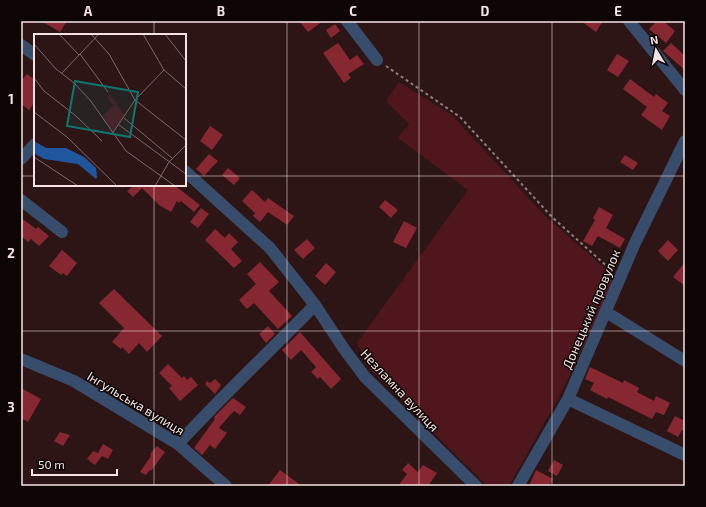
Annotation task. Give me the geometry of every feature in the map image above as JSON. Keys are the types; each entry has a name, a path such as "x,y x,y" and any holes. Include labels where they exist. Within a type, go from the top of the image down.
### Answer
{"street":[{"path":"347,21 377,60"},
{"path":"629,21 685,90"},
{"path":"21,45 34,55"},
{"name":"Донецький провулок","path":"518,486 568,398 635,243 685,141"},
{"path":"21,159 34,145"},
{"name":"Незламна вулиця","path":"186,172 270,248 315,305 344,349 365,377 476,486"},
{"path":"21,200 62,232"},
{"path":"178,444 215,403 251,371 315,305"},
{"path":"606,312 685,361"},
{"name":"Інгульська вулиця","path":"21,359 74,381 178,444 226,486"},
{"path":"568,398 685,455"}],"path":[{"path":"377,60 460,117 552,217 621,278"}],"shaded area":[{"path":"399,82 452,115 544,215 617,279 560,395 509,486 487,486 371,370 357,343 468,190 398,138 409,124 386,101"}],"building":[{"path":"41,21 67,21 60,32"},
{"path":"299,21 323,21 308,32"},
{"path":"581,21 603,21 596,32"},
{"path":"657,21 663,21 675,31 666,43 649,29"},
{"path":"335,24 340,31 331,38 326,30"},
{"path":"338,43 350,60 357,55 364,64 348,74 351,78 344,83 323,53"},
{"path":"671,43 685,56 685,70 663,51"},
{"path":"617,54 629,61 618,77 607,70"},
{"path":"27,74 34,79 34,103 29,110 21,104 21,81"},
{"path":"630,79 654,97 656,94 668,103 662,111 670,116 662,130 641,115 647,107 623,89"},
{"path":"210,126 223,135 212,150 200,141"},
{"path":"209,154 218,161 204,176 196,169"},
{"path":"625,155 638,163 633,170 620,162"},
{"path":"228,168 240,178 234,185 222,175"},
{"path":"133,186 175,186 200,205 194,212 181,201 179,203 177,201 171,212 159,205 142,188 133,197 127,191"},
{"path":"252,190 265,202 268,198 294,216 287,225 268,212 260,222 253,216 255,213 242,201"},
{"path":"385,200 398,210 391,218 379,207"},
{"path":"599,207 613,215 606,228 625,239 620,248 598,236 592,246 583,241 595,220 593,218"},
{"path":"201,208 209,214 198,228 190,222"},
{"path":"21,218 36,229 38,227 49,236 39,246 31,239 28,242 21,236"},
{"path":"404,221 417,228 406,248 393,242"},
{"path":"215,229 225,238 229,233 238,242 231,249 242,261 234,268 205,240"},
{"path":"307,239 315,248 303,259 294,250"},
{"path":"668,240 678,250 668,261 658,251"},
{"path":"62,250 77,263 67,276 63,273 61,275 49,266"},
{"path":"260,262 279,282 269,291 292,316 278,329 254,303 247,309 239,300 256,284 247,274"},
{"path":"685,262 685,286 673,277"},
{"path":"326,263 336,272 325,285 315,276"},
{"path":"114,289 162,336 147,352 139,343 129,354 122,347 121,349 112,342 124,328 99,303"},
{"path":"268,326 275,334 266,343 259,334"},
{"path":"300,332 341,379 331,389 320,377 318,379 311,372 316,367 301,350 291,360 282,350"},
{"path":"168,364 182,378 184,376 187,380 191,377 198,385 180,401 169,388 172,386 159,373"},
{"path":"590,367 623,383 624,380 639,388 637,392 654,401 656,396 670,403 664,415 656,412 652,419 608,397 607,399 590,390 594,383 585,379"},
{"path":"215,379 221,385 215,394 205,384 207,381 210,383"},
{"path":"21,388 41,399 28,422 21,418"},
{"path":"233,398 246,407 240,415 234,411 231,414 219,428 227,433 215,449 210,445 202,455 194,448 215,419 214,417"},
{"path":"675,416 685,421 685,431 682,430 678,437 667,431"},
{"path":"60,432 70,435 63,446 54,441"},
{"path":"103,444 113,450 108,459 102,456 95,465 87,459 93,451 98,453"},
{"path":"157,446 165,452 151,471 150,470 146,475 140,472 151,456 150,454"},
{"path":"554,460 563,465 557,476 548,471"},
{"path":"408,463 418,472 423,465 437,473 428,486 398,486 407,474 402,470"},
{"path":"280,470 302,486 268,486"},
{"path":"536,470 553,479 549,486 529,486"}]}
